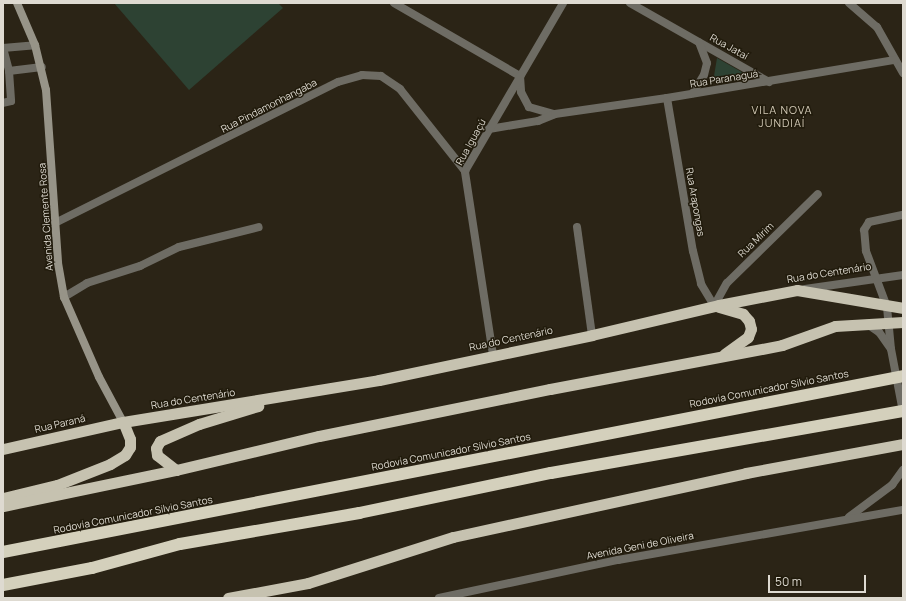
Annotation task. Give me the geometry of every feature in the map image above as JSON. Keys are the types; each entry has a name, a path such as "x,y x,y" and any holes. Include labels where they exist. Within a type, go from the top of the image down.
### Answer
{"highway":[{"name":"Rua do Centenário","path":"123,422 300,394 592,335 714,306 797,290"},
{"path":"797,290 887,307 903,308"},
{"path":"714,306 743,314 749,320 751,329 748,338 725,355"},
{"path":"3,506 176,470 319,436 782,345 835,326 864,323 903,322"},
{"name":"Rodovia Comunicador Silvio Santos","path":"3,552 903,376"},
{"path":"176,470 157,455 156,448 167,438 199,424 300,394"},
{"path":"3,586 92,568 180,544 359,513 551,473 903,412"},
{"path":"3,498 57,485 110,464 125,454 130,447 130,439 123,422"},
{"name":"Rua Paraná","path":"3,449 123,422"},
{"path":"228,598 308,583 452,537 746,473 903,444"}],"main road":[{"name":"Avenida Clemente Rosa","path":"17,3 35,45 42,67 50,133 58,263 64,297 99,377 123,422"}],"street":[{"path":"394,3 520,76"},
{"name":"Rua Iguaçú","path":"493,355 465,171 564,3"},
{"name":"Rua Jataí","path":"630,3 769,82"},
{"path":"849,3 877,27 903,73"},
{"name":"Rua Jataí","path":"693,93 704,75 707,63 699,42"},
{"path":"3,103 11,101 9,72 3,48 35,45"},
{"name":"Rua Paranaguá","path":"489,130 538,121 555,114 769,82 895,60"},
{"path":"9,72 42,67"},
{"name":"Rua Pindamonhangaba","path":"56,223 338,82 362,75 381,76 400,89 465,171"},
{"name":"Rua Paranaguá","path":"520,76 521,92 529,106 555,114"},
{"name":"Rua Arapongas","path":"667,98 693,250 702,284 714,306"},
{"name":"Rua Mirim","path":"714,306 726,283 818,194"},
{"path":"903,215 869,222 864,230 864,245 887,307 890,322 891,349 903,412"},
{"path":"64,297 87,284 140,266 179,247 259,227"},
{"path":"577,227 592,335"},
{"name":"Rua do Centenário","path":"797,290 903,275"},
{"path":"864,323 879,332 891,349"},
{"path":"847,518 892,485 903,470"},
{"name":"Avenida Geni de Oliveira","path":"439,598 618,560 847,518 903,510"}],"green space":[{"path":"114,3 278,3 283,8 189,90"},
{"path":"717,58 747,75 713,82"}],"district":[{"name":"VILA NOVA JUNDIAÍ","path":"782,117"}]}
